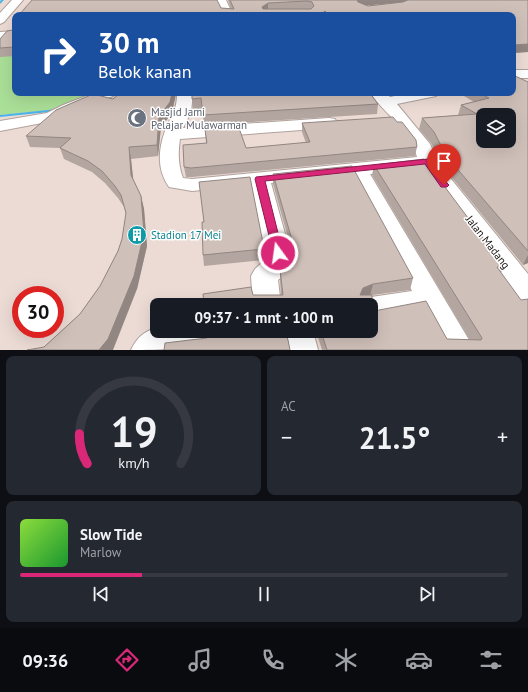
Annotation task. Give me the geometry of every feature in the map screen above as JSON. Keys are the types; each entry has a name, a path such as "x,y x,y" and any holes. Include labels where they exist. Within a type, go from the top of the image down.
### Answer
{"street":[{"path":"0,10 9,0"},
{"path":"0,20 18,0"},
{"path":"220,0 226,12"},
{"path":"0,35 12,34"},
{"path":"516,74 528,74"},
{"path":"0,126 52,118 69,108 100,96"},
{"path":"185,96 183,113 173,134 168,161 171,176 176,183 192,185 428,162"},
{"path":"381,105 418,96"},
{"name":"Jalan Madang","path":"381,105 402,119 424,148 428,162 435,173 528,294"},
{"path":"173,134 347,122"},
{"path":"357,169 460,350"},
{"path":"260,179 279,259 276,267 264,276 266,298"},
{"path":"378,308 430,299"},
{"path":"146,350 152,343 165,338"},
{"path":"300,338 303,350"}],"green space":[{"path":"12,38 12,96 87,96 53,110 0,115 0,39"}],"building":[{"path":"32,0 217,0 221,8 234,9 230,0 357,0 358,2 368,6 403,2 408,0 528,0 528,44 516,45 516,12 22,12","holes":["307,1 312,2 314,6 311,9 263,9 262,7 268,3"]},
{"path":"12,30 12,47 0,48 0,39 7,31"},
{"path":"516,76 528,82 528,251 447,157 434,132 422,118 476,114 476,148 516,148 516,108 476,108 476,113 461,105 489,98 485,96 516,96"},
{"path":"88,96 101,96 113,99 116,96 171,96 170,102 159,117 157,145 129,147 131,175 141,196 144,233 134,276 108,339 99,350 27,350 44,347 54,338 64,338 64,329 80,314 100,286 118,251 122,239 126,213 121,195 102,171 88,161 60,148 71,138 26,136 56,110"},
{"path":"192,96 372,96 378,104 203,115 201,98 192,99"},
{"path":"393,117 397,122 402,122 416,140 417,147 191,168 184,167 183,145 207,143 205,130 239,128 246,148 310,142 302,123"},
{"path":"424,159 504,266 497,267 521,300 528,299 528,350 327,350 323,338 378,338 378,310 426,301 447,339 481,340 482,338 374,165"},
{"path":"352,166 413,278 373,284 363,288 360,295 372,295 372,298 203,298 203,294 251,287 253,295 283,295 280,269 287,263 294,247 273,174"},
{"path":"250,177 264,248 203,255 202,222 204,222 199,182"},
{"path":"207,338 287,338 290,350 164,350 165,343"}],"waterway":[{"path":"0,3 3,0"},
{"path":"0,116 57,110"}],"place":[{"name":"Masjid Jami Pelajar Mulawarman","path":"137,118"},
{"name":"Stadion 17 Mei","path":"137,235"}],"route":[{"path":"278,253 260,179 428,162 444,185"}]}
